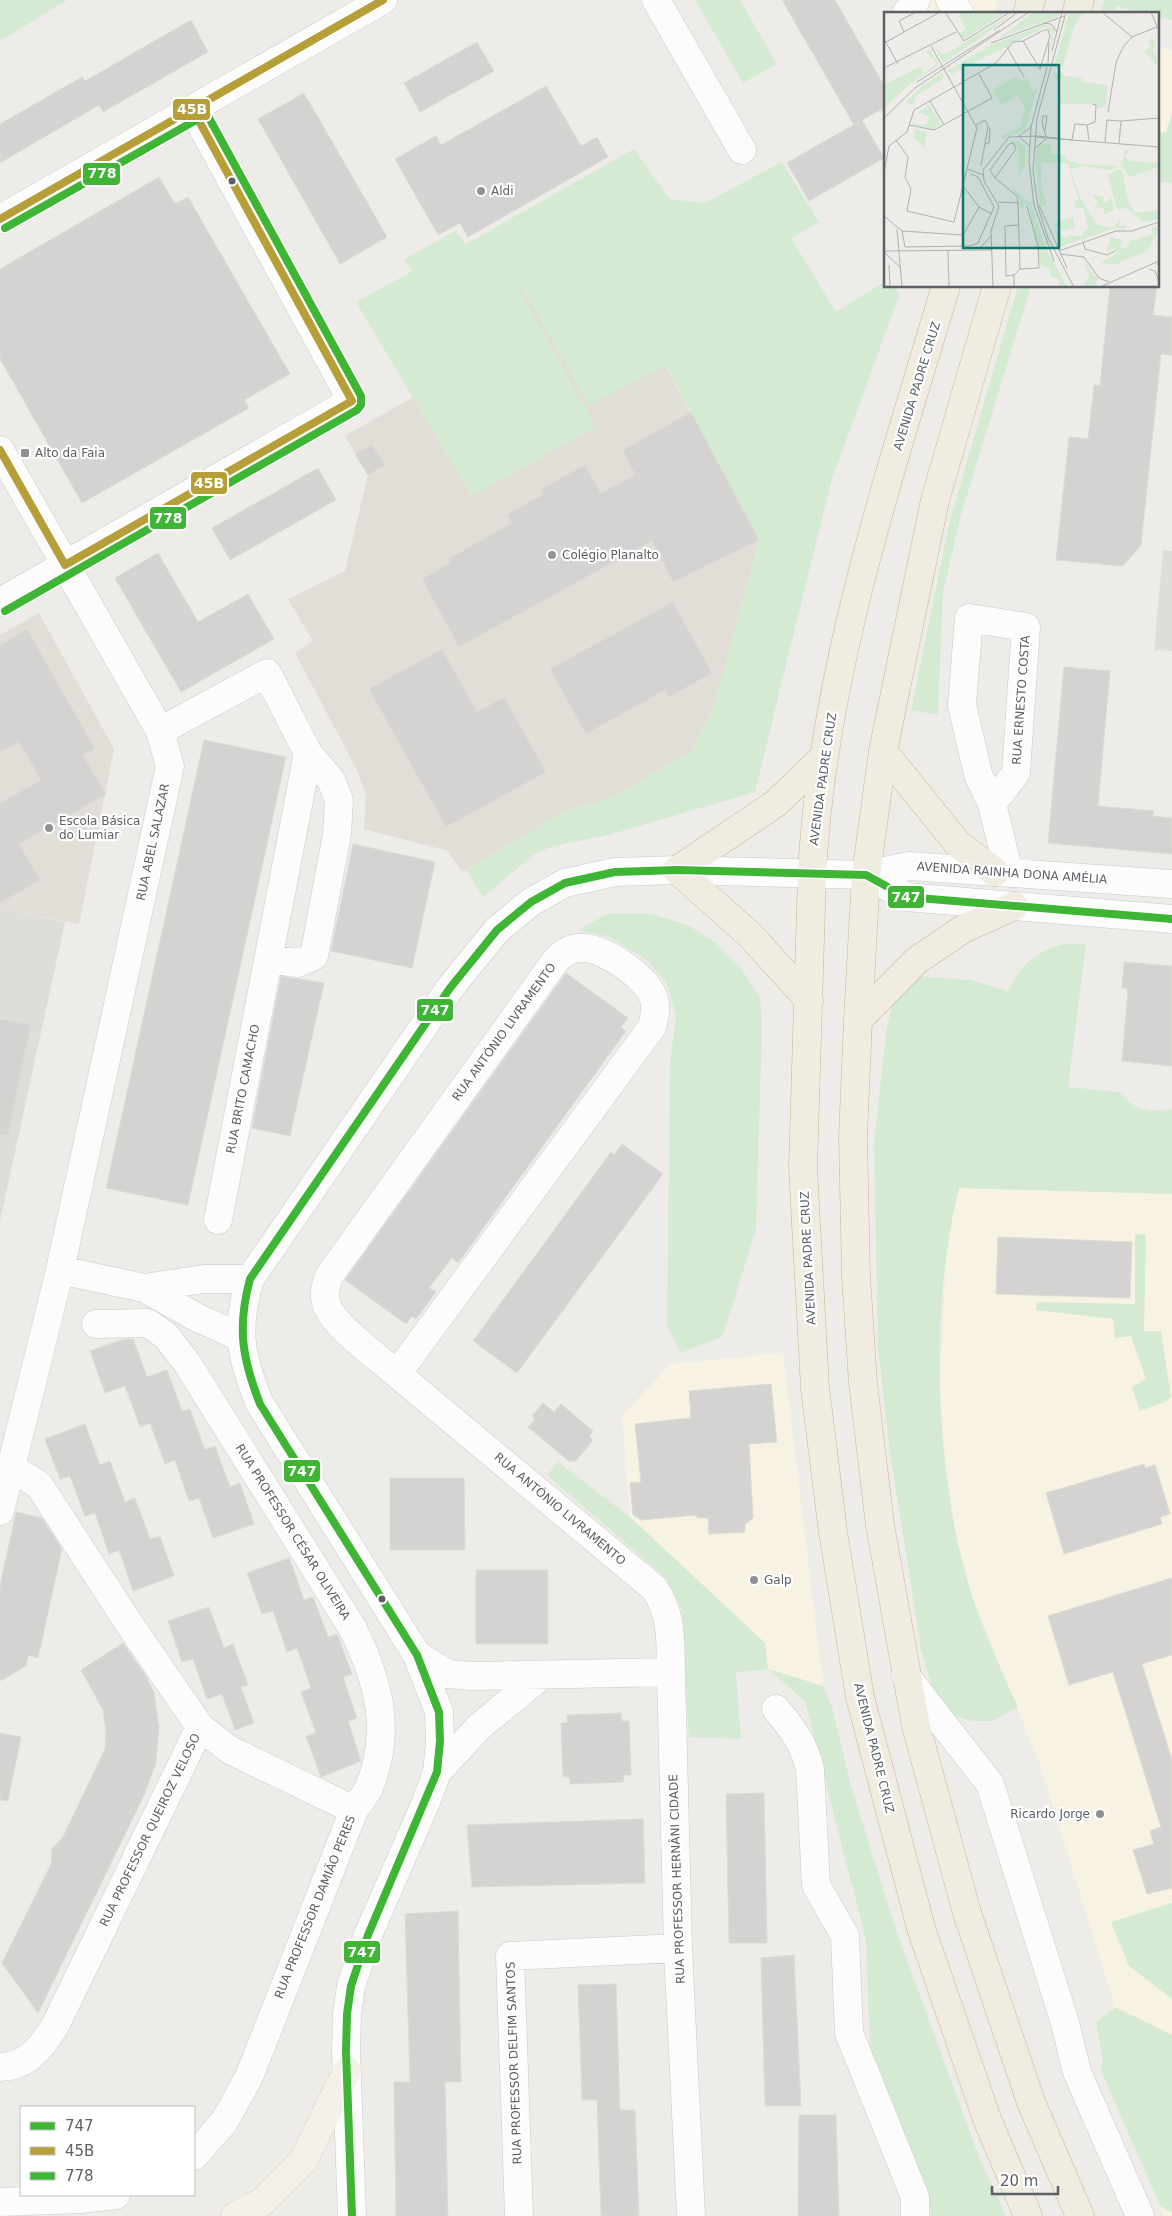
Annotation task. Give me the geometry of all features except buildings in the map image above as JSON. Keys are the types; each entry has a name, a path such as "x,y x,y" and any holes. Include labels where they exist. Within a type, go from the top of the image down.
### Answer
{"highway":[{"path":"1028,12 1032,0"},
{"name":"AVENIDA PADRE CRUZ","path":"945,288 887,484 848,636 824,757 814,826 803,1168 815,1388 833,1532 860,1697 922,1928 986,2119 1028,2216"},
{"path":"996,288 935,500 883,750 866,875 858,1020 854,1156 856,1276 863,1383 880,1525 916,1726 967,1913 1031,2102 1080,2216"},
{"path":"883,750 958,844 1002,873"},
{"path":"809,1000 749,934 677,870 775,804 824,757"},
{"path":"858,1020 916,961 962,929 1014,906"}],"main road":[{"path":"236,2216 262,2202 303,2162 347,2071"}],"street":[{"path":"0,219 383,0"},
{"path":"656,0 742,150"},
{"path":"951,0 959,12"},
{"path":"0,602 352,401 192,110"},
{"name":"RUA ABEL SALAZAR","path":"0,450 160,731 170,766 60,1270 0,1511"},
{"name":"RUA ERNESTO COSTA","path":"992,804 1016,773 1026,627 969,618 962,705 978,774 992,804 1002,873"},
{"path":"160,731 267,673 308,753 336,789 339,813 314,956 298,963 268,959"},
{"name":"RUA BRITO CAMACHO","path":"218,1220 308,753"},
{"name":"AVENIDA RAINHA DONA AMÉLIA","path":"866,875 909,866 1172,884"},
{"path":"352,2216 347,2071 347,2014 351,1986 360,1956 437,1772 440,1741 439,1712 417,1655 260,1404 247,1372 240,1337 242,1308 250,1279 450,988 497,930 531,902 565,883 615,872 677,870 866,875 906,897 1172,919"},
{"name":"RUA ANTÓNIO LIVRAMENTO","path":"397,1374 652,1026 655,1008 652,992 641,979 605,954 585,948 576,948 568,951 556,960 328,1276 324,1294 325,1302 332,1317 397,1374 654,1588 664,1602 669,1619 671,1672"},
{"path":"60,1270 144,1288 196,1317 240,1337"},
{"path":"144,1288 204,1279 250,1279"},
{"name":"RUA PROFESSOR CÉSAR OLIVEIRA","path":"96,1324 148,1323 166,1336 187,1363 353,1629 369,1660 377,1691 382,1725 380,1753 370,1786 354,1810"},
{"name":"RUA PROFESSOR QUEIROZ VELOSO","path":"0,2067 26,2061 44,2044 55,2026 200,1727 130,1625 39,1485 10,1466"},
{"path":"417,1655 448,1674 541,1676 671,1672"},
{"name":"RUA PROFESSOR HERNÂNI CIDADE","path":"671,1672 678,1948 691,2216"},
{"path":"437,1772 480,1726 541,1676"},
{"path":"906,1676 990,1784 1065,2023 1077,2072 1140,2216"},
{"path":"776,1709 798,1736 806,1752 810,1770 816,1886 845,1936 849,2033 914,2197 915,2216"},
{"name":"RUA PROFESSOR DAMIÃO PERES","path":"195,2155 224,2122 249,2077 354,1810 230,1750 200,1727"},
{"name":"RUA PROFESSOR DELFIM SANTOS","path":"519,2216 510,1956 678,1948"},
{"path":"0,2202 107,2196"}],"shaded area":[{"path":"915,0 998,0 995,12 922,12"},
{"path":"1160,47 1172,50 1172,112 1166,133 1160,132"},
{"name":"Colégio Planalto","path":"599,243 759,540 713,711 692,751 607,800 570,809 462,872 448,851 364,829 366,795 357,770 295,653 313,641 288,599 345,571 368,475 345,436 413,397 390,358"},
{"path":"1163,550 1172,551 1172,651 1154,650"},
{"name":"Escola Básica do Lumiar","path":"39,613 114,749 79,924 0,908 0,635"},
{"path":"0,908 65,922 0,1221"},
{"path":"959,1188 1172,1194 1172,2216 1164,2216 1100,2068 1103,2062 1096,2022 1115,2006 1041,1768 972,1595 955,1530 943,1437 940,1381 946,1263"},
{"name":"Galp","path":"783,1353 823,1686 768,1669 765,1643 630,1517 622,1415 671,1364"}],"green space":[{"path":"0,0 67,0 0,41"},
{"path":"695,0 740,0 777,64 743,83"},
{"path":"1104,0 1172,0 1172,20 1160,17 1160,12 1138,12 1116,6 1114,12 1101,12"},
{"path":"1172,112 1172,183 1160,182 1160,132 1166,133"},
{"path":"634,149 670,199 705,203 782,162 819,222 791,238 836,312 884,282 884,288 896,288 899,296 831,482 755,792 612,834 551,847 536,853 483,897 466,870 570,809 607,800 692,751 713,711 759,540 666,366 589,405 521,286 518,288 596,427 472,496 356,302 413,271 403,260 455,231 466,244"},
{"path":"1017,288 1030,288 961,515 943,592 938,715 911,710 950,520"},
{"path":"607,914 651,914 688,925 717,944 741,968 760,998 762,1025 756,1229 723,1336 681,1353 667,1325 670,1062 676,1017 667,984 648,961 610,937 579,930"},
{"path":"1064,944 1086,944 1068,1087 1119,1092 1129,1102 1139,1108 1152,1111 1172,1109 1172,1194 959,1188 949,1235 943,1286 940,1339 940,1393 943,1447 959,1550 972,1596 1018,1707 993,1721 971,1721 951,1715 936,1700 921,1649 890,1452 878,1348 874,1145 886,1032 893,1000 911,976 971,980 1008,991 1012,982 1030,960 1046,950"},
{"path":"1135,1234 1146,1235 1144,1331 1161,1331 1171,1397 1167,1401 1140,1411 1132,1387 1146,1379 1131,1336 1115,1338 1113,1319 1036,1310 1037,1302 1135,1304"},
{"path":"558,1462 630,1517 765,1643 768,1669 736,1672 741,1739 689,1737 681,1608 665,1577 547,1475"},
{"path":"768,1669 823,1686 832,1707 851,1786 896,1930 979,2157 1006,2216 931,2216 930,2203 870,2051 866,1940 805,1701"},
{"path":"1172,1903 1172,1999 1129,1966 1111,1922"},
{"path":"1115,2007 1172,2035 1172,2213 1160,2206 1100,2068 1103,2062 1096,2022"}],"transit line":[{"name":"45B","path":"0,219 383,0"},
{"name":"778","path":"5,611 357,410 361,405 361,396 202,105"},
{"name":"45B","path":"65,565 352,401 193,110"},
{"name":"778","path":"5,228 198,119"},
{"name":"45B","path":"0,450 65,565"},
{"name":"747","path":"352,2216 346,2051 347,2014 351,1986 368,1935 437,1772 440,1741 439,1712 417,1655 260,1404 249,1372 243,1342 244,1312 250,1279 450,988 497,930 531,902 565,883 615,872 677,870 866,875 906,897 1172,919"}],"place":[{"name":"Aldi","path":"481,191"},
{"name":"Alto da Faia","path":"25,453"},
{"name":"Colégio Planalto","path":"552,555"},
{"name":"Escola Básica do Lumiar","path":"49,828"},
{"name":"Galp","path":"754,1580"},
{"name":"Ricardo Jorge","path":"1100,1814"}]}
